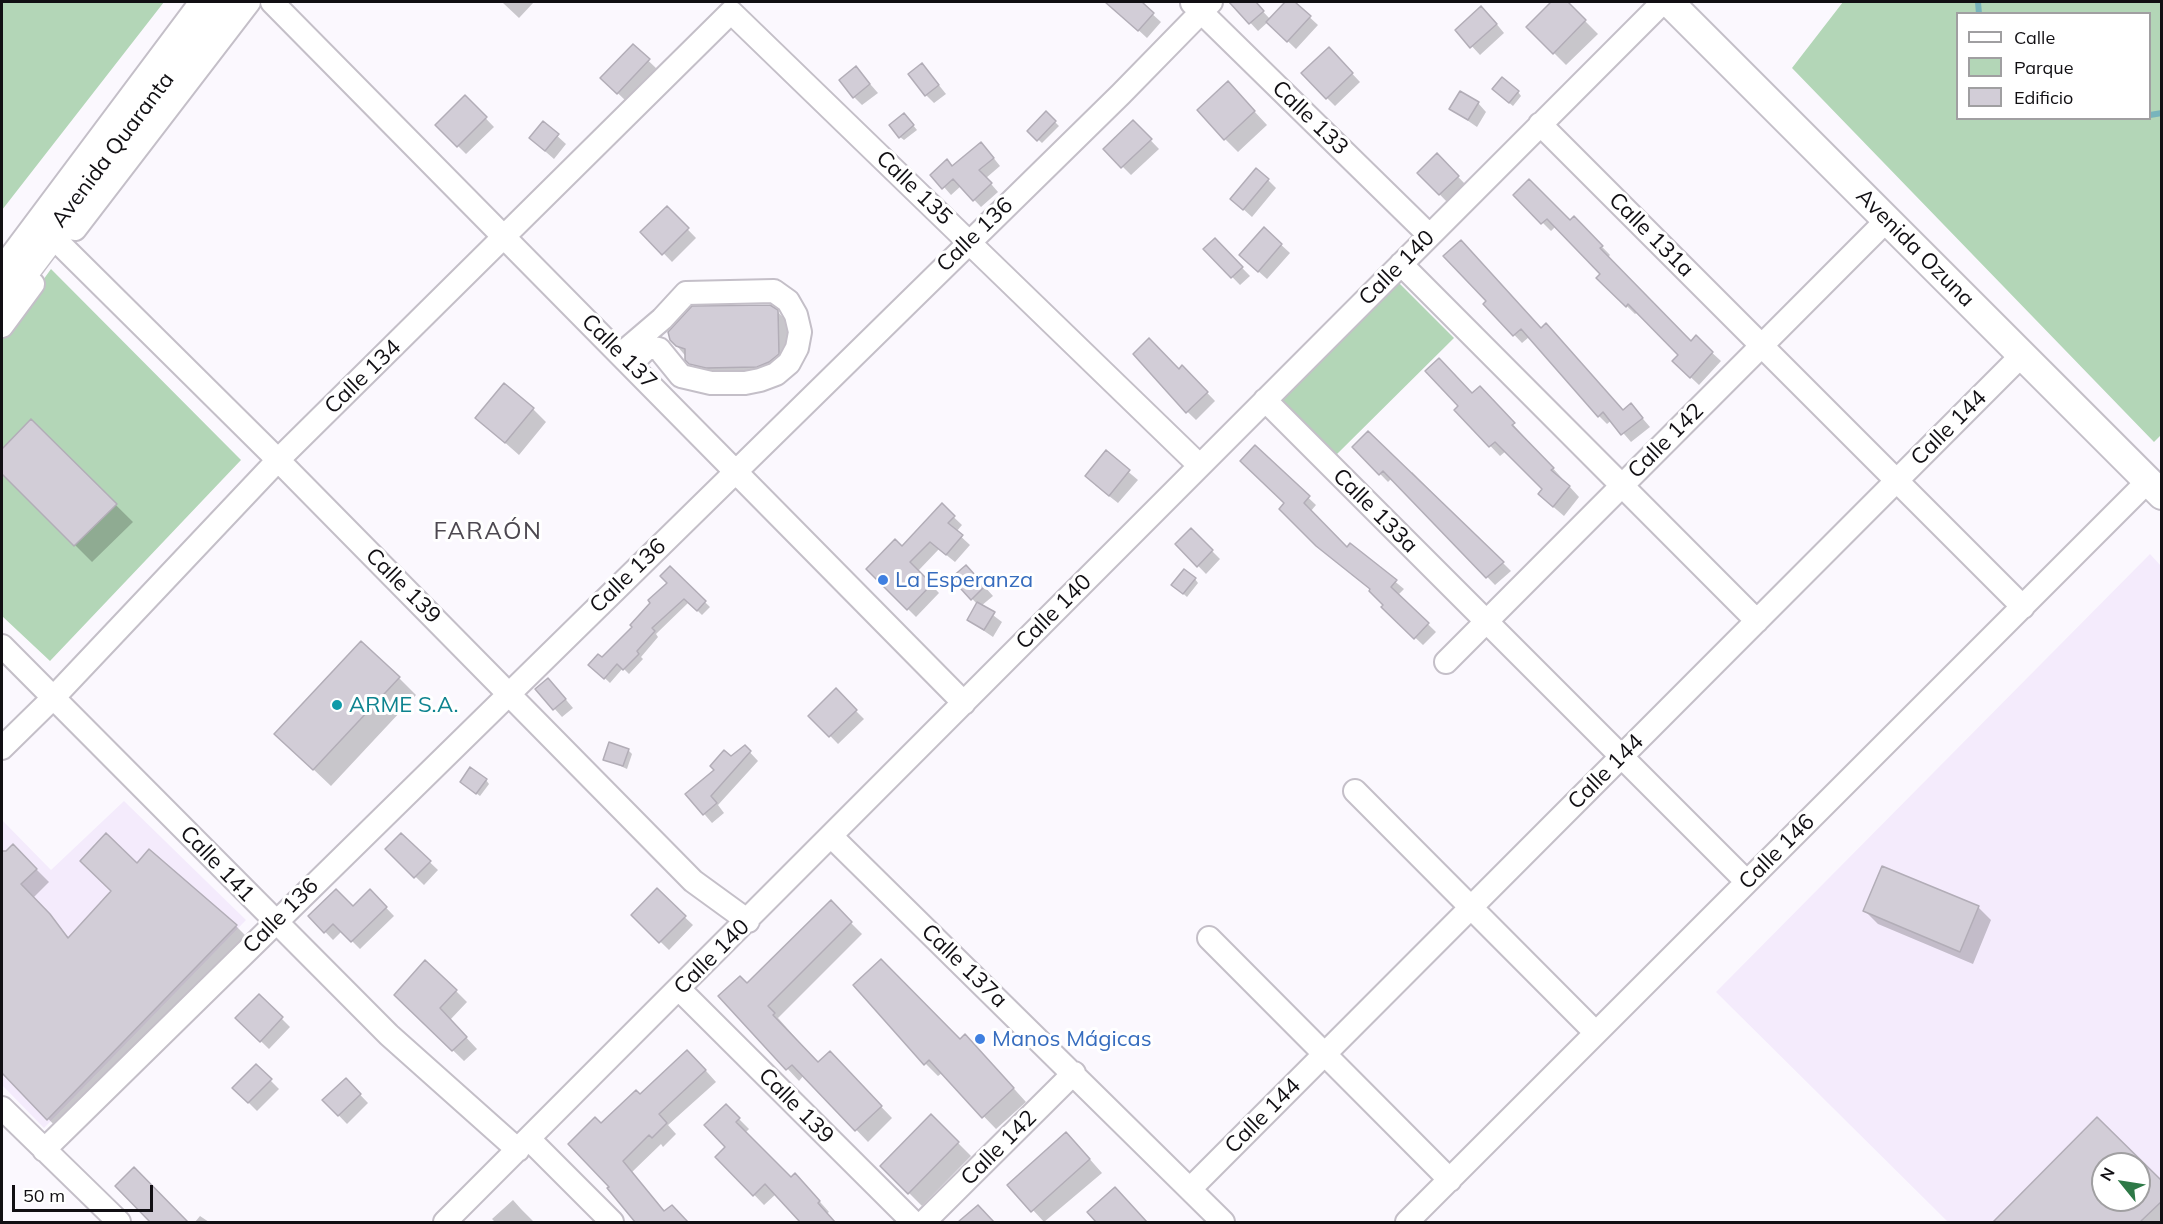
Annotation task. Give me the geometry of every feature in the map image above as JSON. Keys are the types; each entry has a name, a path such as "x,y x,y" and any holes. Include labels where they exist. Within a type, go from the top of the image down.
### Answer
{"highway":[{"name":"Avenida Quaranta","path":"2,298 226,2"}],"main road":[{"name":"Avenida Ozuna","path":"1670,2 2155,488"}],"street":[{"path":"2,326 62,246 185,55 201,2"},
{"path":"6,254 185,55 249,2"},
{"name":"Calle 137","path":"272,2 964,703"},
{"name":"Calle 140","path":"445,1222 832,837 1199,465 1663,2"},
{"name":"Calle 133","path":"1201,5 1429,235"},
{"name":"Calle 136","path":"45,1150 509,692 1121,94 1201,5"},
{"name":"Calle 134","path":"2,748 54,697 279,460 506,238 731,12"},
{"name":"Calle 135","path":"731,12 1199,465"},
{"name":"Calle 131a","path":"1540,124 2023,607"},
{"name":"Calle 142","path":"1446,662 1887,220"},
{"name":"Calle 139","path":"62,246 279,460 693,881 748,921"},
{"path":"1401,264 1757,621"},
{"path":"748,289 774,291 788,301 796,315 800,332 797,348 789,363 776,374 745,383 711,383 681,376 660,349 648,347 626,359 686,293 748,289"},
{"name":"Calle 144","path":"1190,1189 2022,356"},
{"name":"Calle 133a","path":"1265,400 1747,882"},
{"name":"Calle 146","path":"1407,1222 2023,607 2155,488"},
{"name":"Calle 141","path":"2,646 388,1035 524,1144 612,1222"},
{"path":"1355,791 1596,1034"},
{"name":"Calle 137a","path":"832,837 1223,1222"},
{"path":"1209,938 1450,1180"},
{"name":"Calle 139","path":"680,989 913,1222"},
{"name":"Calle 142","path":"924,1222 1074,1073"},
{"path":"2,1108 118,1222"}],"shaded area":[{"path":"2150,554 2161,566 2162,1201 2151,1212 2151,1152 2091,1152 2091,1212 2150,1212 2140,1222 1948,1222 1716,992"},
{"path":"124,801 246,920 44,1128 2,1085 2,820 51,870"}],"green space":[{"path":"2,2 164,2 2,210"},
{"path":"1843,2 2161,2 2162,434 2154,442 1792,68"},
{"path":"51,269 241,460 50,661 2,616 2,337"},
{"path":"1398,282 1454,338 1335,456 1280,400"}],"building":[{"path":"1105,2 1142,2 1154,13 1138,31"},
{"path":"1229,2 1256,2 1264,11 1249,24"},
{"path":"1285,2 1295,2 1311,16 1287,42 1266,22"},
{"path":"1551,2 1568,2 1586,20 1553,54 1526,27"},
{"path":"1481,6 1497,24 1470,48 1455,30"},
{"path":"633,44 650,59 617,94 600,78"},
{"path":"1329,47 1353,73 1326,99 1301,73"},
{"path":"922,63 939,85 925,96 908,74"},
{"path":"856,66 870,84 853,98 839,80"},
{"path":"1502,77 1519,91 1509,103 1492,89"},
{"path":"1228,81 1255,111 1224,140 1197,110"},
{"path":"1460,91 1479,102 1468,120 1449,109"},
{"path":"465,95 487,117 457,147 435,125"},
{"path":"1046,111 1056,121 1037,141 1027,131"},
{"path":"904,113 914,125 899,138 889,125"},
{"path":"1133,120 1152,139 1121,168 1103,149"},
{"path":"543,121 559,134 545,151 529,138"},
{"path":"981,142 994,158 979,170 992,183 973,201 953,179 942,189 930,175 947,159 952,166"},
{"path":"1437,153 1459,176 1439,195 1417,173"},
{"path":"1256,168 1269,179 1243,210 1230,199"},
{"path":"1529,179 1570,220 1574,216 1603,246 1600,248 1691,341 1696,335 1713,352 1690,378 1672,361 1678,355 1628,304 1626,307 1596,278 1600,274 1547,219 1541,224 1513,195"},
{"path":"667,206 689,228 662,255 640,232"},
{"path":"1264,227 1282,244 1258,272 1239,255"},
{"path":"1215,238 1243,267 1231,278 1203,249"},
{"path":"1461,240 1541,328 1546,323 1623,410 1631,403 1643,418 1621,435 1603,412 1598,417 1521,329 1513,336 1483,304 1486,301 1443,256"},
{"path":"770,305 778,310 779,354 769,362 757,367 706,368 689,364 685,360 685,349 676,346 670,340 668,332 692,306"},
{"path":"1149,338 1179,369 1182,365 1208,392 1186,413 1133,354"},
{"path":"1439,358 1472,393 1480,386 1515,423 1512,425 1554,468 1551,470 1570,486 1553,507 1538,494 1542,489 1495,442 1489,447 1454,410 1458,406 1425,371"},
{"path":"504,383 534,408 505,443 475,418"},
{"path":"31,419 117,504 74,546 2,474 2,449"},
{"path":"1368,431 1504,562 1486,578 1383,471 1379,475 1352,447"},
{"path":"1255,445 1310,496 1304,503 1347,547 1350,543 1397,580 1391,587 1429,623 1414,639 1381,607 1383,605 1369,591 1370,589 1316,546 1279,509 1284,503 1240,461"},
{"path":"1106,450 1130,470 1109,496 1085,476"},
{"path":"942,503 955,516 948,523 963,535 946,555 930,542 910,562 932,584 907,610 866,569 895,539 902,546"},
{"path":"1191,528 1213,550 1197,567 1175,544"},
{"path":"966,565 985,586 971,600 951,578"},
{"path":"670,566 706,601 697,611 684,599 652,628 655,631 637,651 639,654 623,670 617,664 604,679 588,665 598,654 602,657 632,627 630,625 650,603 648,600 667,583 660,576"},
{"path":"1184,569 1196,578 1183,594 1171,585"},
{"path":"977,602 995,612 984,630 967,620"},
{"name":"ARME S.A.","path":"361,641 400,677 313,770 274,734"},
{"path":"548,678 566,699 553,710 535,689"},
{"path":"836,688 857,710 829,737 808,716"},
{"path":"609,742 629,749 623,766 603,760"},
{"path":"745,745 751,751 711,796 717,803 703,815 685,794 714,770 710,766 724,750 731,756"},
{"path":"470,767 487,779 476,794 460,782"},
{"path":"106,833 137,863 149,849 237,925 47,1120 2,1073 2,851 6,851 13,844 37,869 21,884 50,914 68,938 111,891 80,861"},
{"path":"401,833 431,861 414,878 385,849"},
{"path":"1882,866 1979,906 1960,952 1863,911"},
{"path":"657,888 686,916 659,943 631,915"},
{"path":"336,889 353,906 370,889 387,907 351,942 333,924 324,933 308,916"},
{"path":"831,900 852,922 768,1006 775,1013 773,1015 818,1062 830,1051 882,1106 855,1131 792,1065 786,1070 718,996 740,976 747,983"},
{"path":"881,959 960,1039 965,1034 1014,1088 982,1118 929,1060 924,1065 853,985"},
{"path":"425,960 457,990 440,1008 467,1037 452,1051 394,995"},
{"path":"259,994 283,1017 260,1042 235,1018"},
{"path":"687,1050 706,1070 659,1114 667,1123 652,1138 649,1135 623,1161 664,1211 672,1205 688,1222 635,1222 607,1188 609,1187 568,1144 595,1117 601,1123 636,1090 640,1094"},
{"path":"256,1064 272,1079 248,1103 232,1088"},
{"path":"346,1078 361,1094 338,1116 322,1100"},
{"path":"726,1104 740,1118 736,1122 791,1177 795,1173 835,1222 800,1222 765,1184 753,1196 715,1157 725,1147 704,1125"},
{"path":"931,1114 959,1142 908,1194 880,1166"},
{"path":"2097,1117 2133,1152 2091,1152 2091,1212 2150,1212 2140,1222 1993,1222"},
{"path":"1066,1132 1090,1159 1031,1212 1007,1185"},
{"path":"134,1167 188,1222 150,1222 115,1186"},
{"path":"2151,1170 2162,1181 2162,1201 2151,1212"},
{"path":"1115,1187 1147,1222 1096,1222 1087,1212"},
{"path":"978,1205 994,1222 958,1222"}],"waterway":[{"path":"1978,2 1979,12"},
{"path":"2151,115 2162,113"}],"place":[{"name":"La Esperanza","path":"883,580"},
{"name":"ARME S.A.","path":"337,705"},
{"name":"Manos Mágicas","path":"980,1039"}],"district":[{"name":"FARAÓN","path":"488,532"}]}
